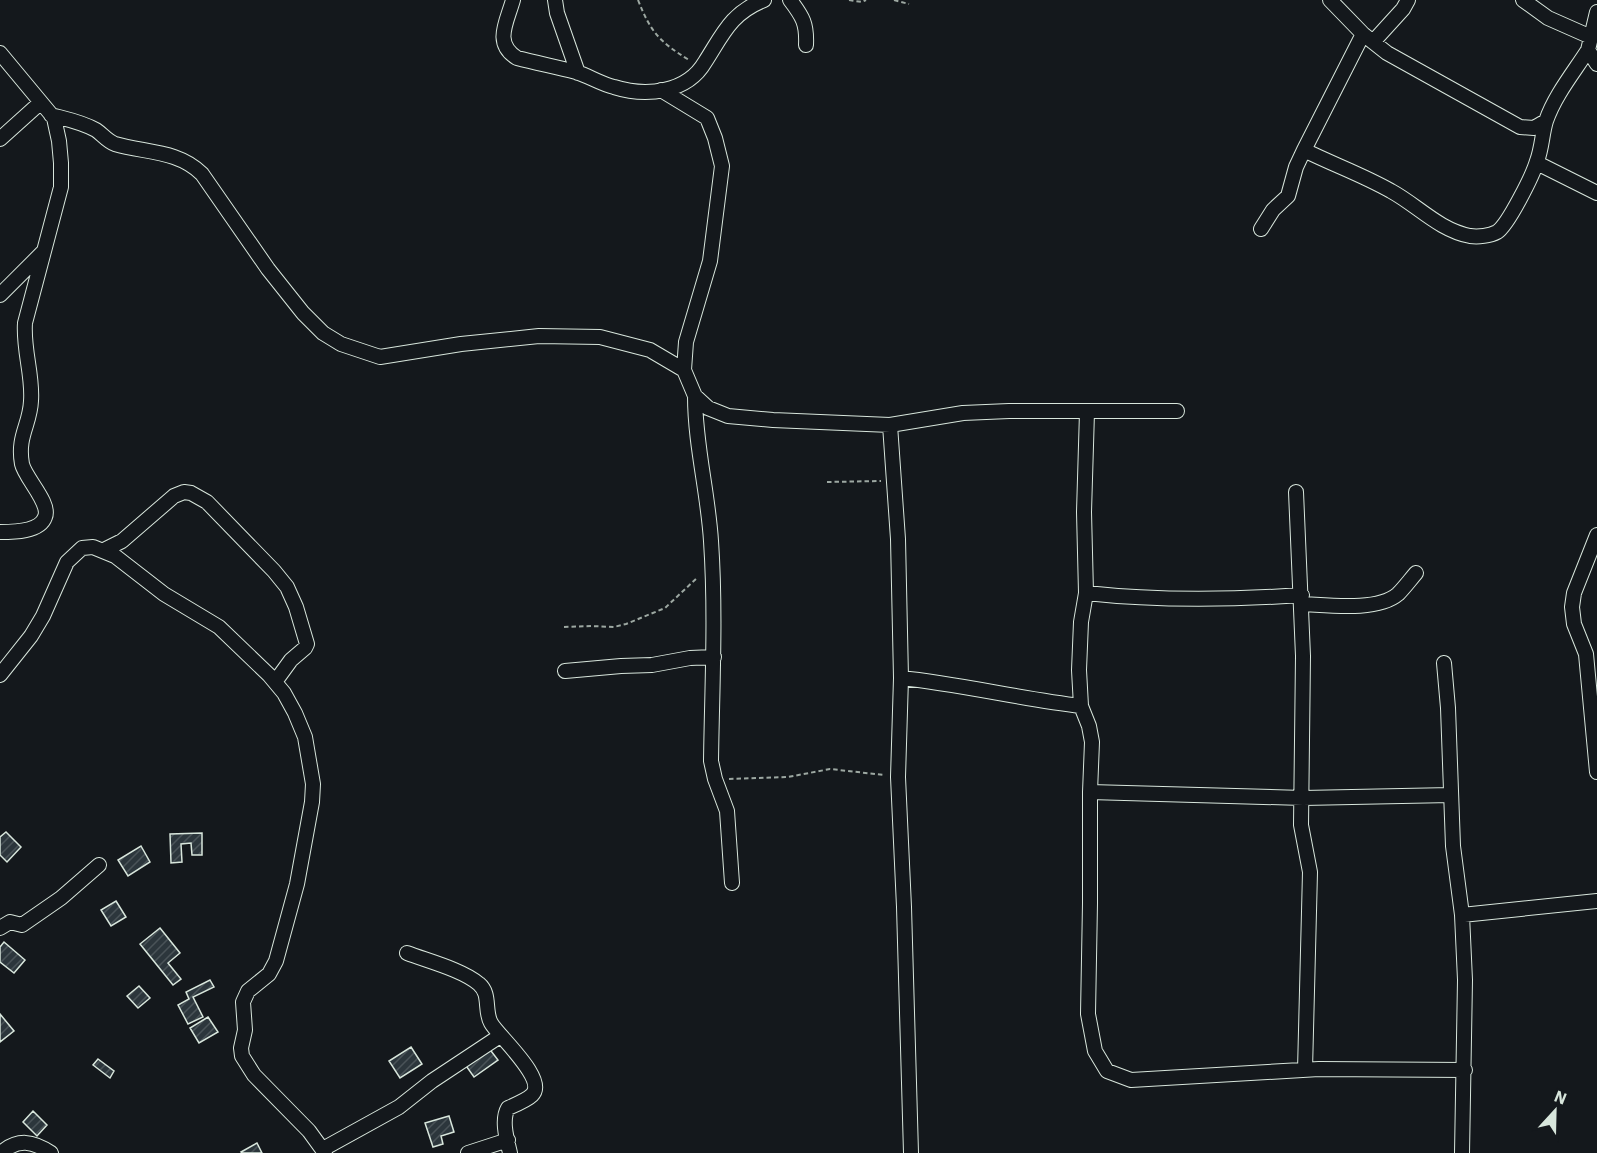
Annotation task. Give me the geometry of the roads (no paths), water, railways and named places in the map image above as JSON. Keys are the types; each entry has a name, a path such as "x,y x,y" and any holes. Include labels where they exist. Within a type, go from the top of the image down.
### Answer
{"street":[{"path":"513,0 503,33 503,44 509,52 517,58 578,73 613,87 632,91 675,88 699,72 731,21 749,6 764,0"},
{"path":"555,0 557,13 578,73"},
{"path":"790,0 804,20 806,45"},
{"path":"1330,0 1368,38 1402,63 1521,128 1534,128 1546,121"},
{"path":"1261,229 1273,210 1288,196 1296,167 1304,150 1368,38 1408,0"},
{"path":"1523,0 1590,43 1597,64"},
{"path":"1304,150 1390,190 1450,229 1471,236 1491,235 1505,225 1537,163 1546,121 1558,96 1590,43 1597,12"},
{"path":"0,53 51,115 57,127 62,163 61,186 25,323 24,340 31,402 21,440 25,472 44,505 45,517 36,528 0,532"},
{"path":"661,90 707,118 722,166 710,261 686,342 684,370 695,396 696,435 707,506 714,657 711,761 727,811 732,883"},
{"path":"0,139 40,103"},
{"path":"51,115 84,124 112,143 174,156 193,165 202,174 268,269 303,313 323,333 340,344 380,357 390,357 461,344 539,336 600,337 650,350 684,370"},
{"path":"1537,163 1597,193"},
{"path":"0,294 43,252"},
{"path":"695,396 708,408 729,416 830,424 890,425 963,414 1009,411 1177,411"},
{"path":"1087,412 1084,512 1086,592 1081,621 1080,706 1089,726 1092,742 1088,1014 1095,1051 1107,1071 1131,1080 1305,1070 1465,1070"},
{"path":"890,425 898,540 901,678 898,777 911,1153"},
{"path":"104,550 122,540 174,496 184,492 192,493 207,502 274,571 287,587 296,607 307,644 283,669 275,682"},
{"path":"1296,492 1302,600 1304,726 1301,825 1310,872 1305,1070"},
{"path":"1597,535 1574,593 1572,607 1574,624 1586,654 1597,772"},
{"path":"0,675 44,616 67,562 82,548 93,547 115,556 164,594 219,627 275,682 295,712 305,737 313,784 312,802 297,884 276,961 269,974 249,991 243,1002 245,1030 241,1048 242,1056 254,1075 268,1092 296,1116 324,1151 399,1107 432,1081 500,1036"},
{"path":"1086,592 1116,596 1302,600 1352,605 1377,603 1397,596 1416,573"},
{"path":"565,671 652,665 690,658 714,657"},
{"path":"1444,663 1454,846 1462,915 1465,980 1462,1153"},
{"path":"901,678 946,683 1034,701 1080,706"},
{"path":"1090,792 1303,798 1451,795"},
{"path":"0,928 10,922 22,925 61,898 99,865"},
{"path":"1462,915 1597,901"},
{"path":"407,953 478,983 484,989 488,1018 500,1036 526,1063 536,1085 532,1095 505,1112 509,1146 468,1153"},
{"path":"1,1153 16,1143 26,1142 51,1153"}]}
